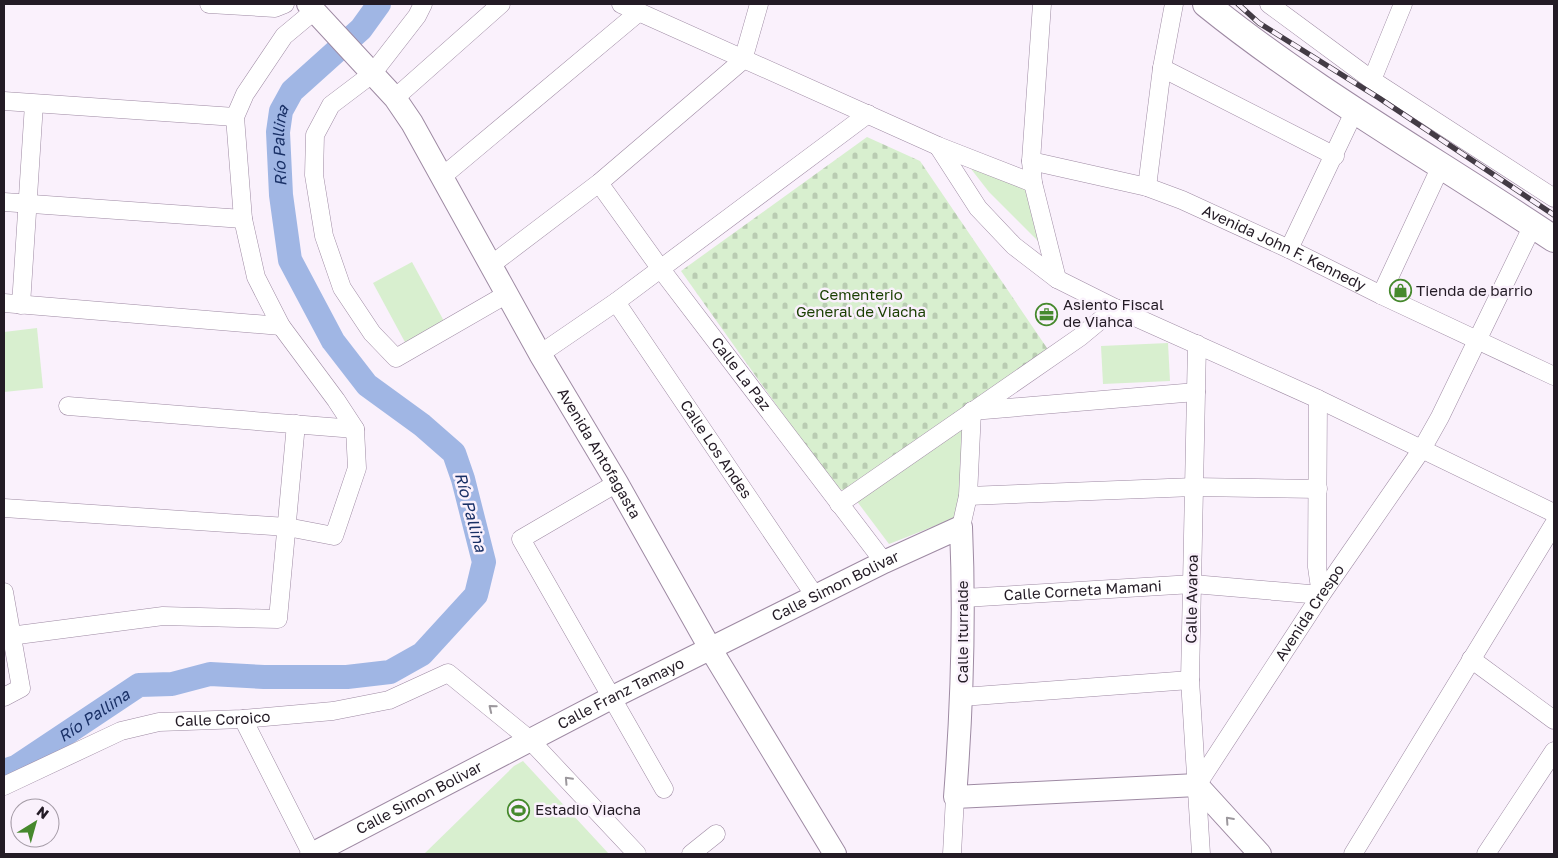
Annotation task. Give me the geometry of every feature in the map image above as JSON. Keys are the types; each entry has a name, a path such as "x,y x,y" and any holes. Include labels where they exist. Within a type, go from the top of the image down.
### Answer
{"highway":[{"path":"1206,4 1244,35 1355,110 1544,232"}],"main road":[{"name":"Avenida Antofagasta","path":"316,13 395,98 412,123 540,354 617,483 710,648 835,854"},
{"name":"Calle Simon Bolivar","path":"710,648 884,562 961,528"},
{"name":"Calle Iturralde","path":"955,797 962,697 964,598 961,528"},
{"name":"Calle Franz Tamayo","path":"529,739 710,648"},
{"name":"Calle Simon Bolivar","path":"311,854 529,739"},
{"path":"955,797 1197,786 1260,854"}],"street":[{"path":"209,4 275,8 285,4"},
{"path":"423,4 372,74 331,105 315,135 314,175 324,236 342,288 372,333 396,358 507,294"},
{"path":"395,98 501,4"},
{"path":"621,4 938,146 1033,183"},
{"path":"490,265 599,183 743,60 759,4"},
{"path":"1042,4 1031,161 1033,183 1057,279"},
{"path":"1147,187 1162,68 1174,4"},
{"path":"1269,4 1372,80 1554,198"},
{"path":"1372,80 1403,4"},
{"path":"443,176 639,12"},
{"path":"4,508 287,527 334,536 357,468 355,429 281,326 256,277 243,219 235,117 245,94 284,36 316,13"},
{"path":"1162,68 1335,156"},
{"path":"4,101 235,117"},
{"path":"34,104 28,204 12,304 281,326"},
{"path":"1289,248 1335,156 1355,110"},
{"path":"540,354 616,302 868,114"},
{"path":"938,146 978,208 1014,246 1057,279 1115,308 1318,398 1554,513"},
{"name":"Avenida John F. Kennedy","path":"1031,161 1147,187 1182,200 1289,248 1381,295 1554,376"},
{"path":"1381,295 1441,166"},
{"name":"Calle La Paz","path":"599,183 660,268 884,562"},
{"path":"4,202 243,219"},
{"name":"Avenida Crespo","path":"1197,786 1321,595 1422,449 1440,417 1476,339 1544,232"},
{"name":"Calle Los Andes","path":"616,302 815,596"},
{"path":"839,504 1080,337 1115,308"},
{"name":"Calle Avaroa","path":"1197,344 1190,680 1201,854"},
{"path":"972,411 1196,392"},
{"path":"1318,398 1317,567 1321,595"},
{"path":"68,406 355,429"},
{"name":"Calle Iturralde","path":"961,528 968,496 972,411"},
{"path":"10,636 163,616 278,619 296,424"},
{"path":"617,483 520,539 664,789"},
{"path":"968,496 1194,487 1318,489"},
{"path":"1353,854 1554,524"},
{"name":"Calle Corneta Mamani","path":"964,598 1193,584 1321,595"},
{"path":"4,599 21,688 4,697"},
{"path":"1471,659 1554,720"},
{"name":"Calle Coroico","path":"4,786 121,731 158,722 243,719 332,711 390,700 448,673 529,739"},
{"path":"962,697 1190,680"},
{"path":"243,719 311,854"},
{"path":"529,739 637,854"},
{"path":"1486,854 1554,751"},
{"name":"Calle Iturralde","path":"952,854 955,797"},
{"path":"691,854 716,834"}],"green space":[{"name":"Cementerio General de Viacha","path":"867,137 920,161 1049,351 844,491 834,486 681,271"},
{"path":"968,165 1032,192 1045,248 989,192"},
{"path":"412,262 445,323 406,344 373,283"},
{"path":"37,328 43,388 4,392 4,332"},
{"path":"1168,343 1170,381 1103,384 1101,346"},
{"path":"963,428 960,516 889,544 853,496"},
{"name":"Estadio Viacha","path":"523,761 609,854 424,854 514,766"}],"waterway":[{"name":"Río Pallina","path":"4,771 16,767 139,685 172,684 210,674 264,677 347,677 390,672 422,654 476,595 484,562 463,479 454,453 422,425 367,385 333,341 290,260 281,195 278,132 281,111 292,91 361,29 379,4"}],"railway":[{"path":"1238,4 1259,23 1379,98 1554,215"}],"place":[{"name":"Tienda de barrio","path":"1400,291"},
{"name":"Asiento Fiscal de Viahca","path":"1047,314"},
{"name":"Estadio Viacha","path":"519,810"}]}
